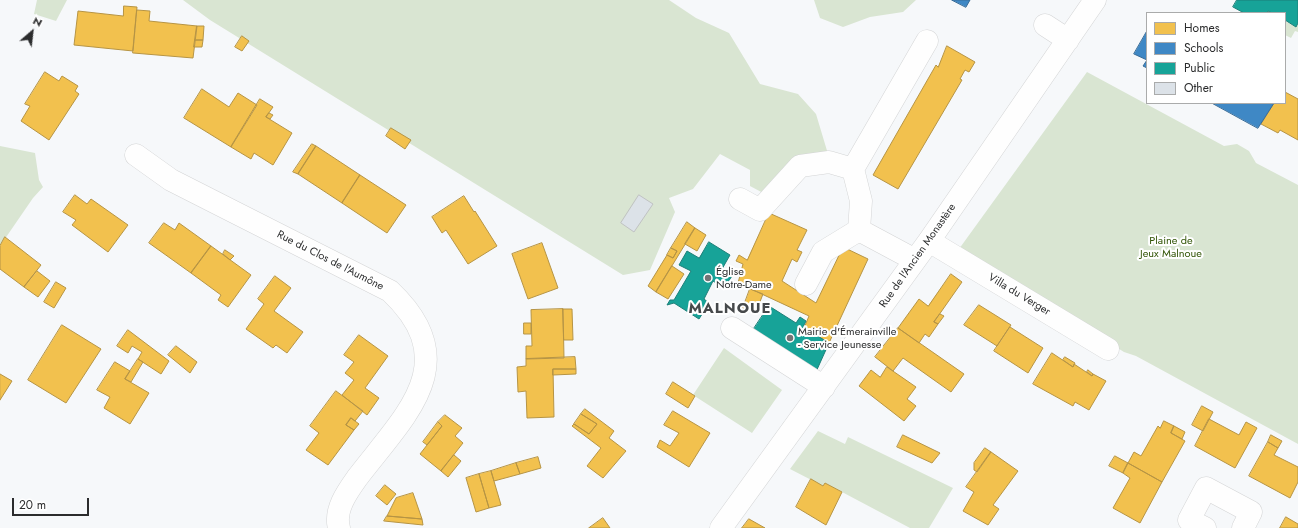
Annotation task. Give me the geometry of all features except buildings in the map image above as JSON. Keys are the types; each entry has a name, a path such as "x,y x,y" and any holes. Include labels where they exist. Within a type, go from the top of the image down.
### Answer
{"street":[{"name":"Rue de l'Ancien Monastère","path":"721,528 929,241 1095,0"},
{"path":"1044,25 1068,40"},
{"path":"859,230 861,200 853,169 927,41"},
{"name":"Rue du Clos de l'Aumône","path":"136,155 172,180 390,291 400,301 417,324 422,337 426,356 424,379 421,390 412,407 347,493 338,515 339,528"},
{"path":"740,200 760,210 800,166 829,162 853,169"},
{"path":"859,230 915,260"},
{"path":"806,284 823,252 859,230"},
{"name":"Villa du Verger","path":"929,241 1108,349"},
{"path":"732,328 824,387"},
{"path":"1205,528 1189,520 1206,488 1251,512 1243,528"}],"green space":[{"path":"37,0 67,0 56,21 34,14"},
{"path":"183,0 669,0 696,18 729,33 760,84 798,94 816,114 828,154 780,202 750,186 750,170 720,154 693,189 669,198 675,212 650,270 623,275 210,20"},
{"path":"814,0 916,0 903,12 870,17 843,27 820,18"},
{"path":"1286,22 1296,27 1298,23 1298,32 1295,31 1291,38 1286,36"},
{"name":"Plaine de Jeux Malnoue","path":"1087,72 1224,146 1237,144 1249,151 1256,163 1298,185 1298,444 1136,356 1124,352 959,249"},
{"path":"0,146 35,153 39,180 43,187 33,198 0,246"},
{"path":"724,348 782,390 752,433 693,395"},
{"path":"818,431 845,444 848,437 953,488 929,528 910,528 825,483 823,486 790,469"}],"place":[{"name":"Église Notre-Dame","path":"708,278"},
{"name":"Mairie d'Émerainville - Service Jeunesse","path":"790,338"}],"district":[{"name":"MALNOUE","path":"730,309"}]}
